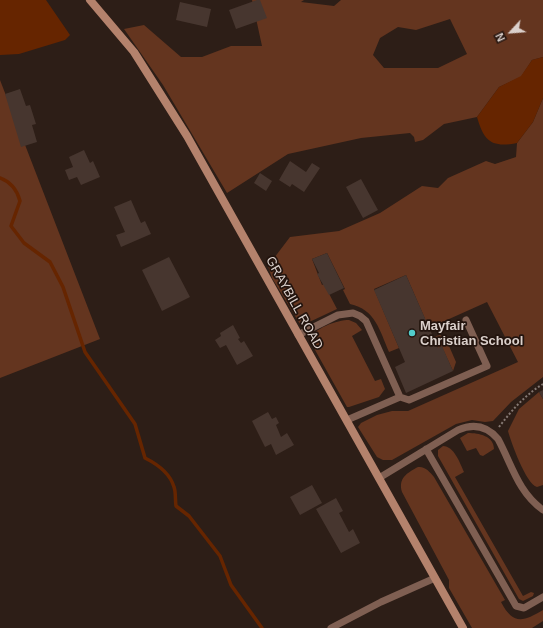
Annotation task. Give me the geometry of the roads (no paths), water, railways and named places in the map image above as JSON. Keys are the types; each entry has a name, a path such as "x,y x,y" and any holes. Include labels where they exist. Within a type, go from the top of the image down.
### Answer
{"street":[{"name":"GRAYBILL ROAD","path":"90,0 125,40 149,75 189,141 463,628"}],"lane":[{"path":"298,335 338,315 354,313 360,316 366,321 400,397"},
{"path":"347,420 400,397 409,400 487,366 466,320"},
{"path":"379,478 464,428 476,426 488,430 498,439 514,476 525,493 543,510"},
{"path":"426,449 516,606 524,608 543,597"},
{"path":"331,628 381,602 435,578"}],"waterway":[{"path":"0,178 13,187 20,201 11,226 24,243 50,262 63,287 85,352 135,424 145,458 158,466 169,477 175,489 176,506 189,516 220,556 231,585 262,628"}],"place":[{"name":"Mayfair Christian School","path":"412,333"}]}
